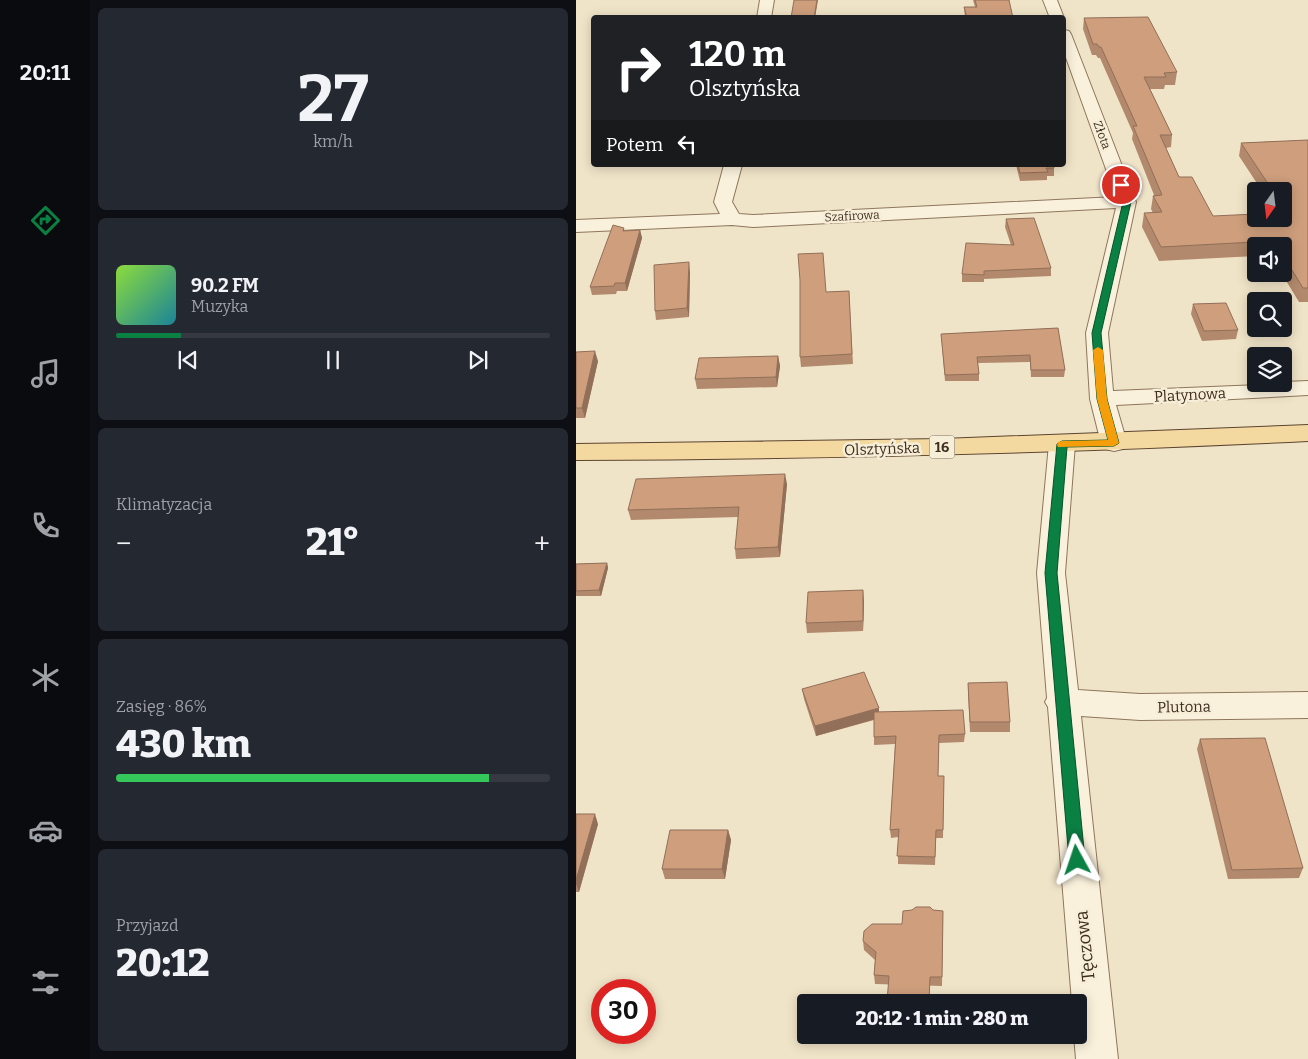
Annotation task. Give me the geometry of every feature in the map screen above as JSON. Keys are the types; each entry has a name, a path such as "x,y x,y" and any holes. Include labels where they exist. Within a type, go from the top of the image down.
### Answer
{"main road":[{"name":"Olsztyńska","path":"576,452 800,452 1114,443 1308,433"}],"street":[{"path":"764,15 767,0"},
{"path":"1050,0 1056,15"},
{"name":"Złota","path":"1066,39 1127,202"},
{"path":"732,167 723,202 732,219"},
{"path":"1114,443 1102,399 1097,333 1127,202"},
{"name":"Szafirowa","path":"576,226 732,219 753,221 1127,202"},
{"name":"Platynowa","path":"1102,399 1308,388"},
{"name":"Tęczowa","path":"1062,444 1051,573 1061,702 1097,1059"},
{"name":"Plutona","path":"1061,702 1140,707 1308,705"}],"building":[{"path":"794,0 817,0 814,15 792,15"},
{"path":"975,0 1009,0 1012,15 966,15 964,7 977,7"},
{"path":"1148,17 1177,72 1164,73 1166,77 1144,77 1172,135 1160,135 1179,177 1192,177 1213,216 1247,214 1247,228 1292,228 1292,182 1267,182 1241,143 1308,140 1308,288 1303,288 1292,270 1292,237 1247,237 1247,242 1161,247 1144,213 1162,212 1153,196 1162,195 1133,126 1137,126 1101,47 1093,44 1084,18"},
{"path":"1018,167 1054,168 1046,168 1048,172 1020,173"},
{"path":"1034,218 1051,268 984,271 984,275 962,274 966,243 1014,245 1006,219"},
{"path":"613,225 624,228 623,231 640,230 625,283 615,283 614,286 590,287"},
{"path":"823,253 826,292 849,291 852,354 800,357 798,254"},
{"path":"689,262 687,308 655,311 654,265"},
{"path":"1226,303 1238,330 1204,331 1193,304"},
{"path":"1058,328 1065,370 1031,370 1030,355 977,357 979,374 945,375 941,334"},
{"path":"595,351 582,408 576,408 576,352"},
{"path":"778,356 776,377 695,379 699,358"},
{"path":"785,474 778,547 735,549 739,507 628,510 636,479"},
{"path":"607,563 599,590 576,591 576,564"},
{"path":"863,590 863,621 806,623 808,592"},
{"path":"864,672 879,708 815,726 802,689"},
{"path":"1007,682 1010,722 970,722 968,683"},
{"path":"963,710 965,734 939,735 938,776 944,776 943,830 936,830 935,857 897,856 899,829 890,830 896,736 874,737 874,712"},
{"path":"1265,738 1303,868 1232,870 1200,739"},
{"path":"576,814 595,814 576,880"},
{"path":"670,830 728,830 722,869 662,869"},
{"path":"916,907 930,907 933,910 943,911 942,977 930,977 929,994 888,994 889,976 874,975 876,952 863,941 864,931 872,924 902,924 903,911 912,910"}],"slow traffic":[{"path":"1062,445 1114,443 1102,399 1098,350"}],"route":[{"path":"1077,860 1061,702 1051,573 1062,444 1114,443 1102,399 1097,333 1127,202 1121,185"}]}
